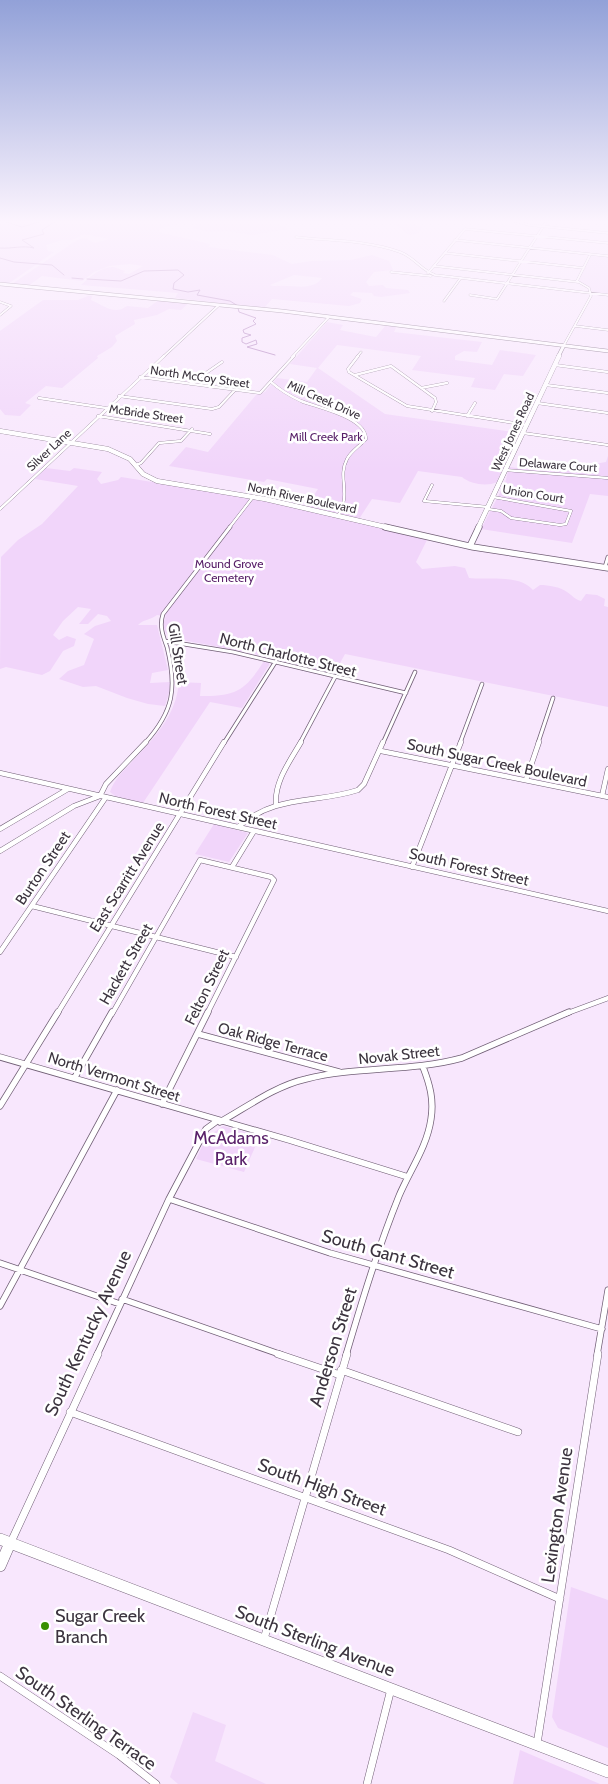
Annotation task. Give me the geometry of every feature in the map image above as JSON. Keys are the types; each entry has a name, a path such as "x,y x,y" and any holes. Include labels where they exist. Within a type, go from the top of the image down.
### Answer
{"main road":[{"path":"211,304 608,351"},
{"name":"West Jones Road","path":"470,546 564,345"},
{"name":"North River Boulevard","path":"0,431 70,442 116,452 130,459 143,474 152,479 253,497 470,546 606,568"},
{"name":"South Kentucky Avenue","path":"0,1566 5,1541"},
{"name":"South Sterling Avenue","path":"5,1541 608,1772"}],"street":[{"path":"0,315 11,306 6,304"},
{"name":"West Jones Road","path":"564,345 587,304"},
{"name":"Silver Lane","path":"0,509 110,404 219,305"},
{"path":"271,382 329,317"},
{"path":"575,326 608,330"},
{"path":"551,344 568,340"},
{"path":"361,352 348,369 354,375 400,404 432,411 527,425"},
{"path":"190,384 200,375 215,369 222,362"},
{"path":"555,365 608,372"},
{"path":"354,375 391,366 436,400 432,411"},
{"name":"North McCoy Street","path":"140,377 259,393 271,382"},
{"name":"Mill Creek Drive","path":"271,382 280,390 298,400 356,422 365,430 366,439 346,462 344,476 346,503 338,516"},
{"path":"422,388 447,383"},
{"path":"546,385 608,393"},
{"path":"120,396 212,409 219,407 234,391"},
{"name":"McBride Street","path":"39,398 106,408"},
{"path":"467,416 475,402"},
{"path":"537,403 608,413"},
{"name":"McBride Street","path":"98,416 210,434"},
{"path":"136,465 141,463 159,443 181,441 192,430"},
{"path":"523,433 608,445"},
{"name":"Delaware Court","path":"506,470 539,475 574,474 608,478"},
{"path":"432,484 424,501 488,508"},
{"name":"Gill Street","path":"100,796 106,784 154,734 169,707 173,694 173,680 160,623 163,614 253,497"},
{"name":"Union Court","path":"488,508 501,511 511,518 560,525 566,524 570,510 493,497"},
{"path":"606,568 608,557"},
{"name":"North Charlotte Street","path":"165,641 209,646 406,693"},
{"name":"East Scarritt Avenue","path":"0,1106 276,661"},
{"path":"238,827 252,815 276,805 357,790 364,784 381,751 415,672"},
{"path":"276,805 275,794 278,784 335,677"},
{"path":"412,867 482,684"},
{"path":"526,780 553,698"},
{"name":"South Sugar Creek Boulevard","path":"381,751 608,797"},
{"path":"602,796 608,770"},
{"path":"0,774 68,789"},
{"path":"0,829 68,789"},
{"name":"North Forest Street","path":"68,789 325,847"},
{"path":"0,850 74,806 100,796"},
{"name":"Burton Street","path":"0,952 106,797"},
{"path":"232,867 254,831"},
{"name":"South Forest Street","path":"325,847 608,911"},
{"name":"Hackett Street","path":"75,1077 199,862 202,860 232,867"},
{"name":"Felton Street","path":"162,1104 274,880 270,877 232,867"},
{"path":"32,906 236,957"},
{"name":"Novak Street","path":"219,1121 277,1090 304,1079 342,1073 423,1067 462,1058 556,1017 608,998"},
{"name":"Oak Ridge Terrace","path":"198,1034 342,1073"},
{"name":"North Vermont Street","path":"0,1057 290,1140 408,1177"},
{"name":"Anderson Street","path":"264,1640 340,1372 373,1266 400,1194 424,1145 431,1121 433,1103 430,1084 423,1067"},
{"path":"0,1306 117,1090"},
{"name":"South Kentucky Avenue","path":"5,1541 70,1412 170,1199 206,1129 219,1121"},
{"name":"South Gant Street","path":"170,1199 253,1230 373,1266 602,1329"},
{"path":"0,1263 340,1372 518,1432"},
{"name":"Lexington Avenue","path":"537,1745 560,1598 570,1517 608,1290"},
{"name":"South High Street","path":"70,1412 449,1550 560,1598"},
{"name":"South Sterling Terrace","path":"0,1676 119,1755 156,1784"},
{"path":"367,1784 391,1689"}],"shaded area":[{"path":"193,1712 226,1725 215,1761 266,1784 178,1784 170,1777"}],"green space":[{"path":"37,304 99,304 118,310 127,306 148,308 153,304 187,304 181,310 169,309 157,315 134,320 135,324 115,336 117,341 112,347 97,356 98,358 62,388 46,386 25,403 31,405 20,416 5,415 0,409 0,331"},
{"path":"231,304 267,304 264,308"},
{"path":"330,304 355,304 349,306"},
{"name":"Mill Creek Park","path":"327,322 343,325 340,330 376,337 386,325 397,326 394,332 482,342 477,352 464,351 455,356 455,360 492,365 500,350 536,355 523,376 504,374 495,390 471,387 475,378 412,370 421,356 337,345 318,368 385,414 520,433 497,482 493,484 479,484 462,477 418,471 400,503 372,499 359,519 306,507 318,489 267,479 264,482 169,466 186,447 208,452 256,395 265,392 277,378 307,382 317,368 290,364"},
{"path":"608,456 608,496 590,494 572,543 481,529 505,483 509,467 540,471 543,462 577,467 606,462"},
{"name":"Mound Grove Cemetery","path":"46,468 70,471 74,468 102,472 97,479 101,484 118,480 121,477 246,497 428,538 416,562 422,569 455,566 465,568 469,578 512,580 527,585 533,590 540,585 547,585 564,590 581,601 586,594 597,595 605,599 604,606 608,607 608,707 345,654 334,674 246,652 169,639 164,625 166,616 157,615 138,625 157,625 168,670 152,673 150,683 170,682 169,693 165,706 148,704 96,686 83,687 59,679 68,671 84,665 94,639 84,634 95,626 111,621 107,616 98,614 88,624 79,624 91,609 78,607 63,621 53,635 59,640 67,636 76,639 74,646 63,651 50,671 42,675 6,667 0,669 1,557 18,540 42,524 78,486 35,479"},
{"path":"264,661 269,663 269,665 242,708 210,702 143,803 115,796 110,792 118,776 147,746 162,727 173,706 179,682 201,683 200,696 223,695 238,690 245,685"},
{"path":"214,824 248,833 229,862 195,854"},
{"name":"McAdams Park","path":"223,1126 260,1136 244,1172 196,1159 206,1138"},
{"path":"571,1587 608,1600 608,1748 558,1728 552,1717"},
{"path":"520,1750 600,1784 513,1784"}],"waterway":[{"path":"238,308 239,312 256,318 253,321 256,324 243,330 244,333 251,335 242,338 242,342 246,344 256,340 257,344 247,347 275,355"}],"place":[{"name":"Sugar Creek Branch","path":"45,1626"}]}
